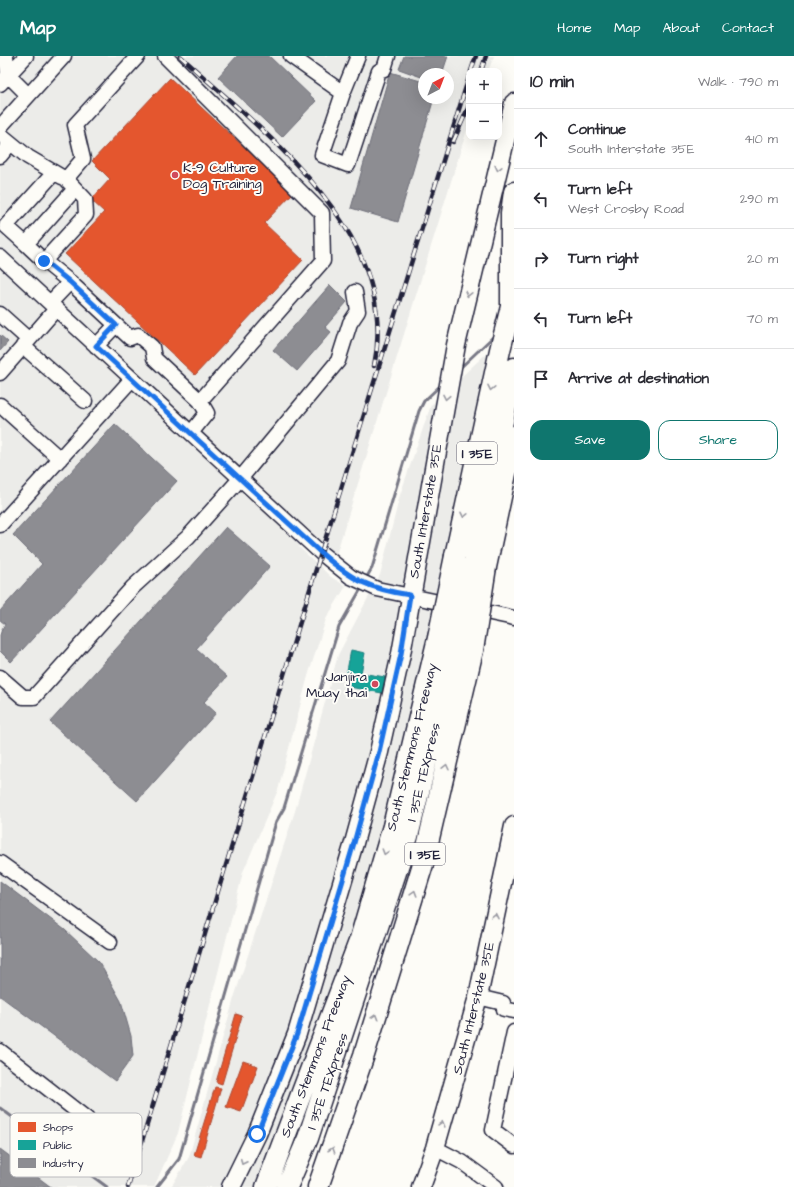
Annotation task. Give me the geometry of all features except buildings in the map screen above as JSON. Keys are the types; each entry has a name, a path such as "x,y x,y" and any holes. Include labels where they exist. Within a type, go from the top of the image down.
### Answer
{"highway":[{"name":"South Stemmons Freeway","path":"318,1187 364,1055 423,864 455,644 472,562 500,350 513,300 511,213 514,192"},
{"path":"472,562 514,368"},
{"name":"South Stemmons Freeway","path":"266,1187 360,939 393,826 455,644 472,562 514,436"},
{"name":"I 35E TEXpress","path":"287,1187 313,1124 408,836 455,644"}],"main road":[{"name":"South Interstate 35E","path":"231,1187 257,1134 297,1034 354,843 379,752 401,654 410,595 456,345 514,103"},
{"name":"South Interstate 35E","path":"421,1187 435,1148 478,998 514,826"}],"street":[{"path":"4,80 6,56"},
{"path":"4,80 26,56"},
{"path":"0,127 64,56"},
{"path":"26,244 65,181 83,159 75,125 138,56"},
{"path":"165,56 322,213 322,261 200,400"},
{"path":"292,56 343,93"},
{"path":"358,56 343,93 322,156 348,165 378,71 384,69 388,56"},
{"path":"4,80 28,95"},
{"path":"0,134 10,144 65,181 85,199 86,216 44,261"},
{"path":"0,156 10,144"},
{"path":"65,181 3,224 70,282 130,338 138,335 152,347 154,358 200,400 207,413 190,433"},
{"path":"0,257 321,553 351,577 377,589 514,618"},
{"path":"0,373 26,343 70,282"},
{"path":"0,677 23,697 34,697 133,587 188,537 240,479 338,361 350,323 358,311 355,292"},
{"path":"0,314 26,343 85,401"},
{"path":"96,346 116,325"},
{"path":"0,525 5,509 60,459 132,379"},
{"path":"0,405 60,459"},
{"path":"0,863 110,942"},
{"path":"478,998 510,1005"},
{"path":"514,1032 493,1130 514,1146"},
{"path":"0,1051 78,1113"},
{"path":"435,1148 462,1162 496,1187"}],"shaded area":[{"path":"0,56 494,56 489,68 466,68 466,133 336,555 307,528 299,547 331,577 346,586 326,619 308,676 278,790 243,872 178,1133 154,1187 0,1187"},
{"path":"505,336 352,1026 299,1187 171,1187 189,1157 234,998 295,811 338,655 380,575 400,495 431,405"}],"waterway":[{"path":"459,369 495,335"},
{"path":"365,580 372,568 419,411 424,401 441,385"},
{"path":"157,1187 179,1159 276,822 284,808 339,627 362,587"},
{"path":"0,1108 10,1115"},
{"path":"93,1177 107,1187"}],"railway":[{"path":"180,56 250,119 286,154 319,191 347,230 367,273 377,318 374,366"},
{"path":"472,68 476,56"},
{"path":"482,68 486,56"},
{"path":"142,1141 321,553 466,87"},
{"path":"453,142 466,113"},
{"path":"128,1187 131,1177"}],"place":[{"name":"K-9 Culture Dog Training","path":"175,175"},
{"name":"Janjira Muay thai","path":"375,684"}],"route":[{"path":"44,261 70,282 116,325 96,346 334,565 351,577 377,589 410,595 401,654 379,752 354,843 297,1034 257,1134"}]}
